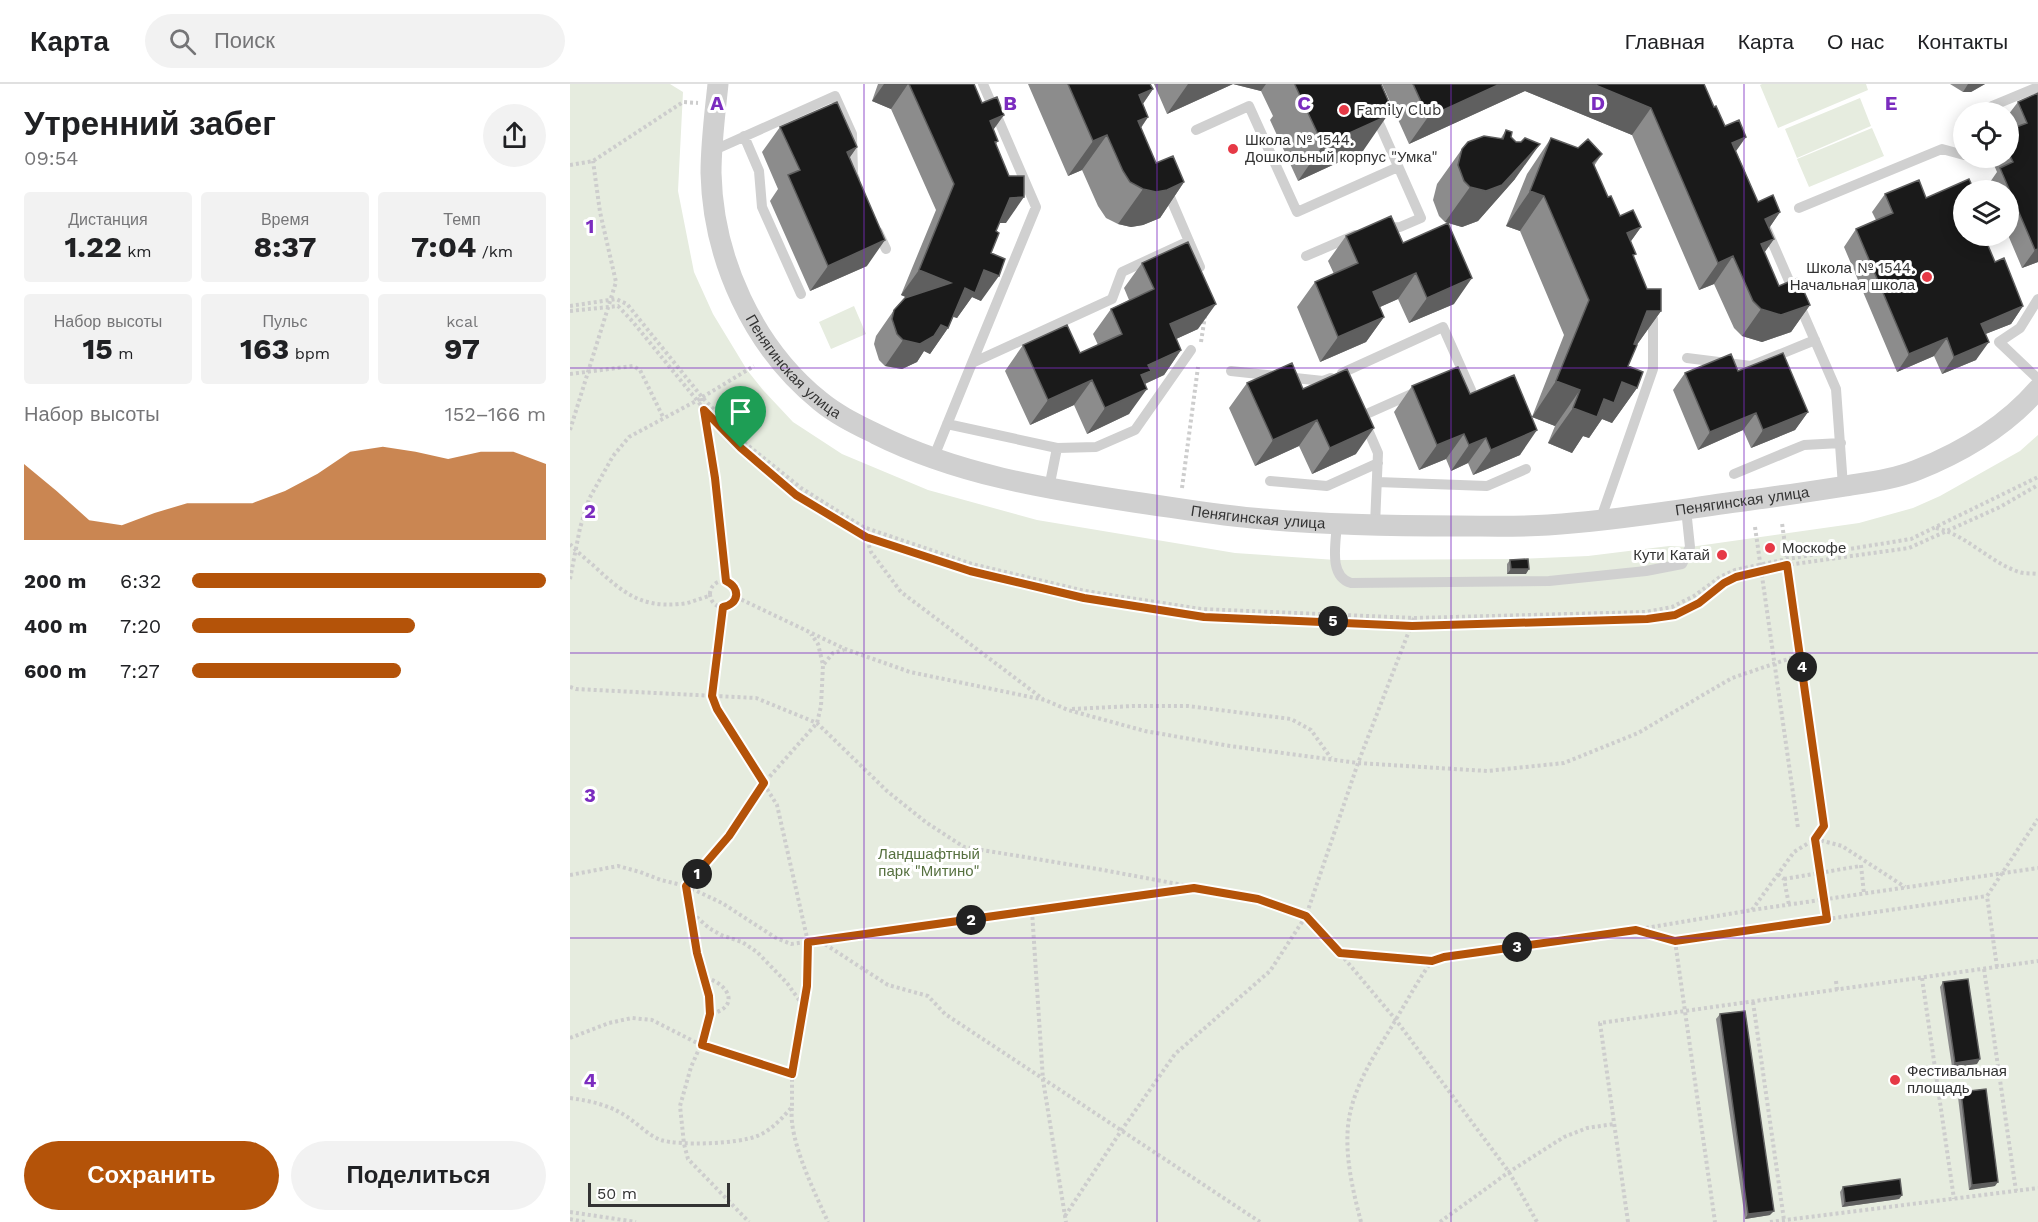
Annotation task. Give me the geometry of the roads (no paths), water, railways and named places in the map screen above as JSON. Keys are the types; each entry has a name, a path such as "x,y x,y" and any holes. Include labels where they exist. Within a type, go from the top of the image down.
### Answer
{"street":[{"name":"Пенягинская улица","path":"718,84 711,151 711,177 716,221 727,267 743,303 763,337 789,371 820,401 850,422 903,448 933,459 1017,482 1262,519 1375,525 1543,525 1600,521 1843,486 1886,479 1914,471 1956,453 1993,430 2029,400 2038,389"}],"lane":[{"path":"933,459 1036,207 983,84"},
{"path":"2002,102 2038,87"},
{"path":"711,151 835,96 852,134 853,174 857,184"},
{"path":"1306,256 1370,229 1400,227 1421,218 1371,105"},
{"path":"1196,130 1249,106 1298,213 1398,167"},
{"path":"744,136 759,171 762,207 801,294"},
{"path":"1799,208 1942,148 1953,152"},
{"path":"1162,178 1200,267"},
{"path":"872,217 886,249"},
{"path":"1765,224 1836,389 1843,486"},
{"path":"972,363 1112,299 1122,272 1189,241"},
{"path":"1600,521 1653,369 1653,319 1644,297"},
{"path":"2038,299 2020,328 1999,342 2038,379"},
{"path":"1231,371 1323,381 1443,327 1458,373 1471,390"},
{"path":"1688,358 1751,366 1815,340"},
{"path":"947,424 1057,448 1096,447 1135,430 1197,350"},
{"path":"1342,373 1350,390"},
{"path":"1375,525 1378,453 1360,412 1422,389"},
{"path":"1734,474 1804,445 1840,443"},
{"path":"1049,488 1057,448"},
{"path":"1270,481 1327,486 1378,463"},
{"path":"1377,482 1487,486 1526,469"},
{"path":"1337,523 1337,572 1344,581 1351,584 1549,581 1646,571 1682,564 1690,547 1686,509"}],"place":[{"name":"Family Club","path":"1344,110"},
{"name":"Школа № 1544. Дошкольный корпус \"Умка\"","path":"1233,149"},
{"name":"Школа № 1544. Начальная школа","path":"1927,277"},
{"name":"Москофе","path":"1770,548"},
{"name":"Кути Катай","path":"1722,555"},
{"name":"Фестивальная площадь","path":"1895,1080"}],"park label":[{"name":"Ландшафтный парк \"Митино\"","path":"929,862"}]}
